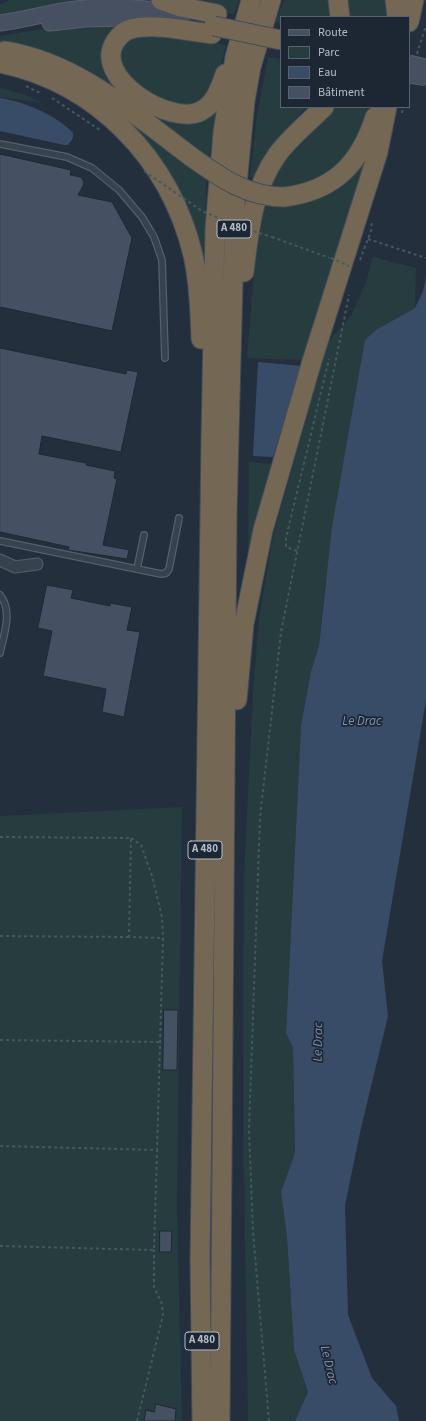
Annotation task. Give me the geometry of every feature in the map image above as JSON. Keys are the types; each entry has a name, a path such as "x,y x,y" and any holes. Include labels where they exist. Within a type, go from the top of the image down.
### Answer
{"highway":[{"path":"161,0 215,24 280,40"},
{"name":"A 480","path":"202,1421 200,1260 210,439 215,228 220,153 235,58 251,0"},
{"name":"A 480","path":"220,1421 227,520 235,205 242,126 251,68 271,0"},
{"path":"338,0 340,16"},
{"path":"395,0 397,16"},
{"path":"410,18 414,0"},
{"path":"141,18 215,24 254,25"},
{"path":"215,24 168,29 132,29 122,33 113,44 110,56 111,65 118,77 134,92 165,110 180,115 186,115 201,111 212,102 227,69 235,58"},
{"path":"0,50 39,59 69,71 89,82 212,172 246,191 266,196 284,197 320,188 345,170 363,148 379,108"},
{"path":"0,63 22,67 45,76 89,99 111,116 139,144 169,190 186,229 196,269 200,310 202,411 210,439"},
{"path":"231,392 247,249 254,205 260,186 273,161 284,146 323,108"},
{"path":"225,881 235,805 237,688 244,624 255,564 279,474 312,362 378,152 387,108"},
{"path":"188,1421 190,1341 200,1260"}],"main road":[{"path":"0,23 75,9 95,7 150,9 215,24 280,48"},
{"path":"0,30 84,19 141,18"},
{"path":"254,25 280,31"},
{"path":"413,59 426,67"},
{"path":"410,75 426,78"}],"street":[{"path":"0,560 15,568 37,564"}],"lane":[{"path":"0,144 67,157 92,168 119,190 142,217 154,237 162,260 165,358"},
{"path":"0,541 161,574 166,573 169,569 179,518"},
{"path":"137,569 144,536"},
{"path":"0,595 7,606 7,617 0,653"},
{"path":"220,1389 227,1421"}],"path":[{"path":"413,59 426,25"},
{"path":"21,84 52,98 106,134"},
{"path":"139,166 202,211 237,226 331,258 349,266"},
{"path":"357,266 368,239 426,258"},
{"path":"269,1421 253,1232 249,1129 260,817 281,632 350,292"},
{"path":"297,551 286,547 286,544 314,424"},
{"path":"0,837 131,838 141,845 152,876 162,917 163,938 154,1287 162,1304 163,1315 137,1421"},
{"path":"129,937 131,838"},
{"path":"0,936 163,938"},
{"path":"0,1040 160,1042"},
{"path":"0,1146 157,1150"},
{"path":"0,1246 154,1250"}],"green space":[{"path":"10,0 144,0 147,2 0,19 0,5"},
{"path":"175,0 239,0 234,14"},
{"path":"284,0 333,0 334,16 280,16 280,24 275,22"},
{"path":"344,0 390,0 393,16 346,16"},
{"path":"120,20 104,52 103,60 107,77 113,85 143,106 154,113 177,122 188,123 199,121 217,111 208,162 0,47 0,36 64,25"},
{"path":"176,35 226,45 216,83 212,92 190,108 148,95 117,66 127,37"},
{"path":"268,57 280,59 280,108 305,108 285,131 255,178 250,177 257,115"},
{"path":"0,88 23,94 43,103 0,97"},
{"path":"100,100 206,179 204,276 182,207"},
{"path":"334,108 375,108 358,144 324,180 270,190 272,173 306,134"},
{"path":"369,154 302,360 247,358 256,247 264,205 295,205 318,199 328,194 347,180"},
{"path":"373,257 416,268 415,308 396,319 325,583 319,646 311,671 301,727 286,1033 293,1048 295,1153 281,1192 287,1237 294,1350 308,1392 295,1421 248,1421 243,1122 244,877 253,692 259,619 273,536 328,342 351,316 366,282"},
{"path":"249,462 272,464 253,550 248,554"},
{"path":"182,807 177,1206 182,1421 0,1421 0,816"}],"water":[{"path":"0,98 19,102 40,110 66,127 73,133 73,138 68,145 64,145 0,131"},
{"name":"Le Drac","path":"426,277 426,700 382,961 388,1016 361,1128 345,1205 348,1315 372,1378 396,1406 399,1421 295,1421 308,1392 294,1350 287,1237 281,1192 295,1153 293,1048 286,1033 301,726 311,671 319,646 332,527 365,340 376,330 415,308 423,291"},
{"path":"258,362 302,366 273,457 253,456"}],"building":[{"path":"0,154 71,170 70,175 81,177 83,180 84,184 78,195 112,202 132,238 112,331 0,307"},
{"path":"0,348 126,374 127,370 138,372 121,452 42,436 39,454 86,463 86,465 115,471 114,478 117,479 103,545 129,550 127,559 68,550 69,547 0,532"},
{"path":"47,585 73,590 71,598 110,606 110,603 132,607 127,630 140,632 124,717 102,712 106,689 43,676 52,631 38,628"},
{"path":"164,1010 178,1010 177,1070 163,1070"},
{"path":"160,1231 172,1231 171,1252 160,1252"},
{"path":"156,1404 176,1409 175,1421 144,1421 146,1410 154,1412"}]}
